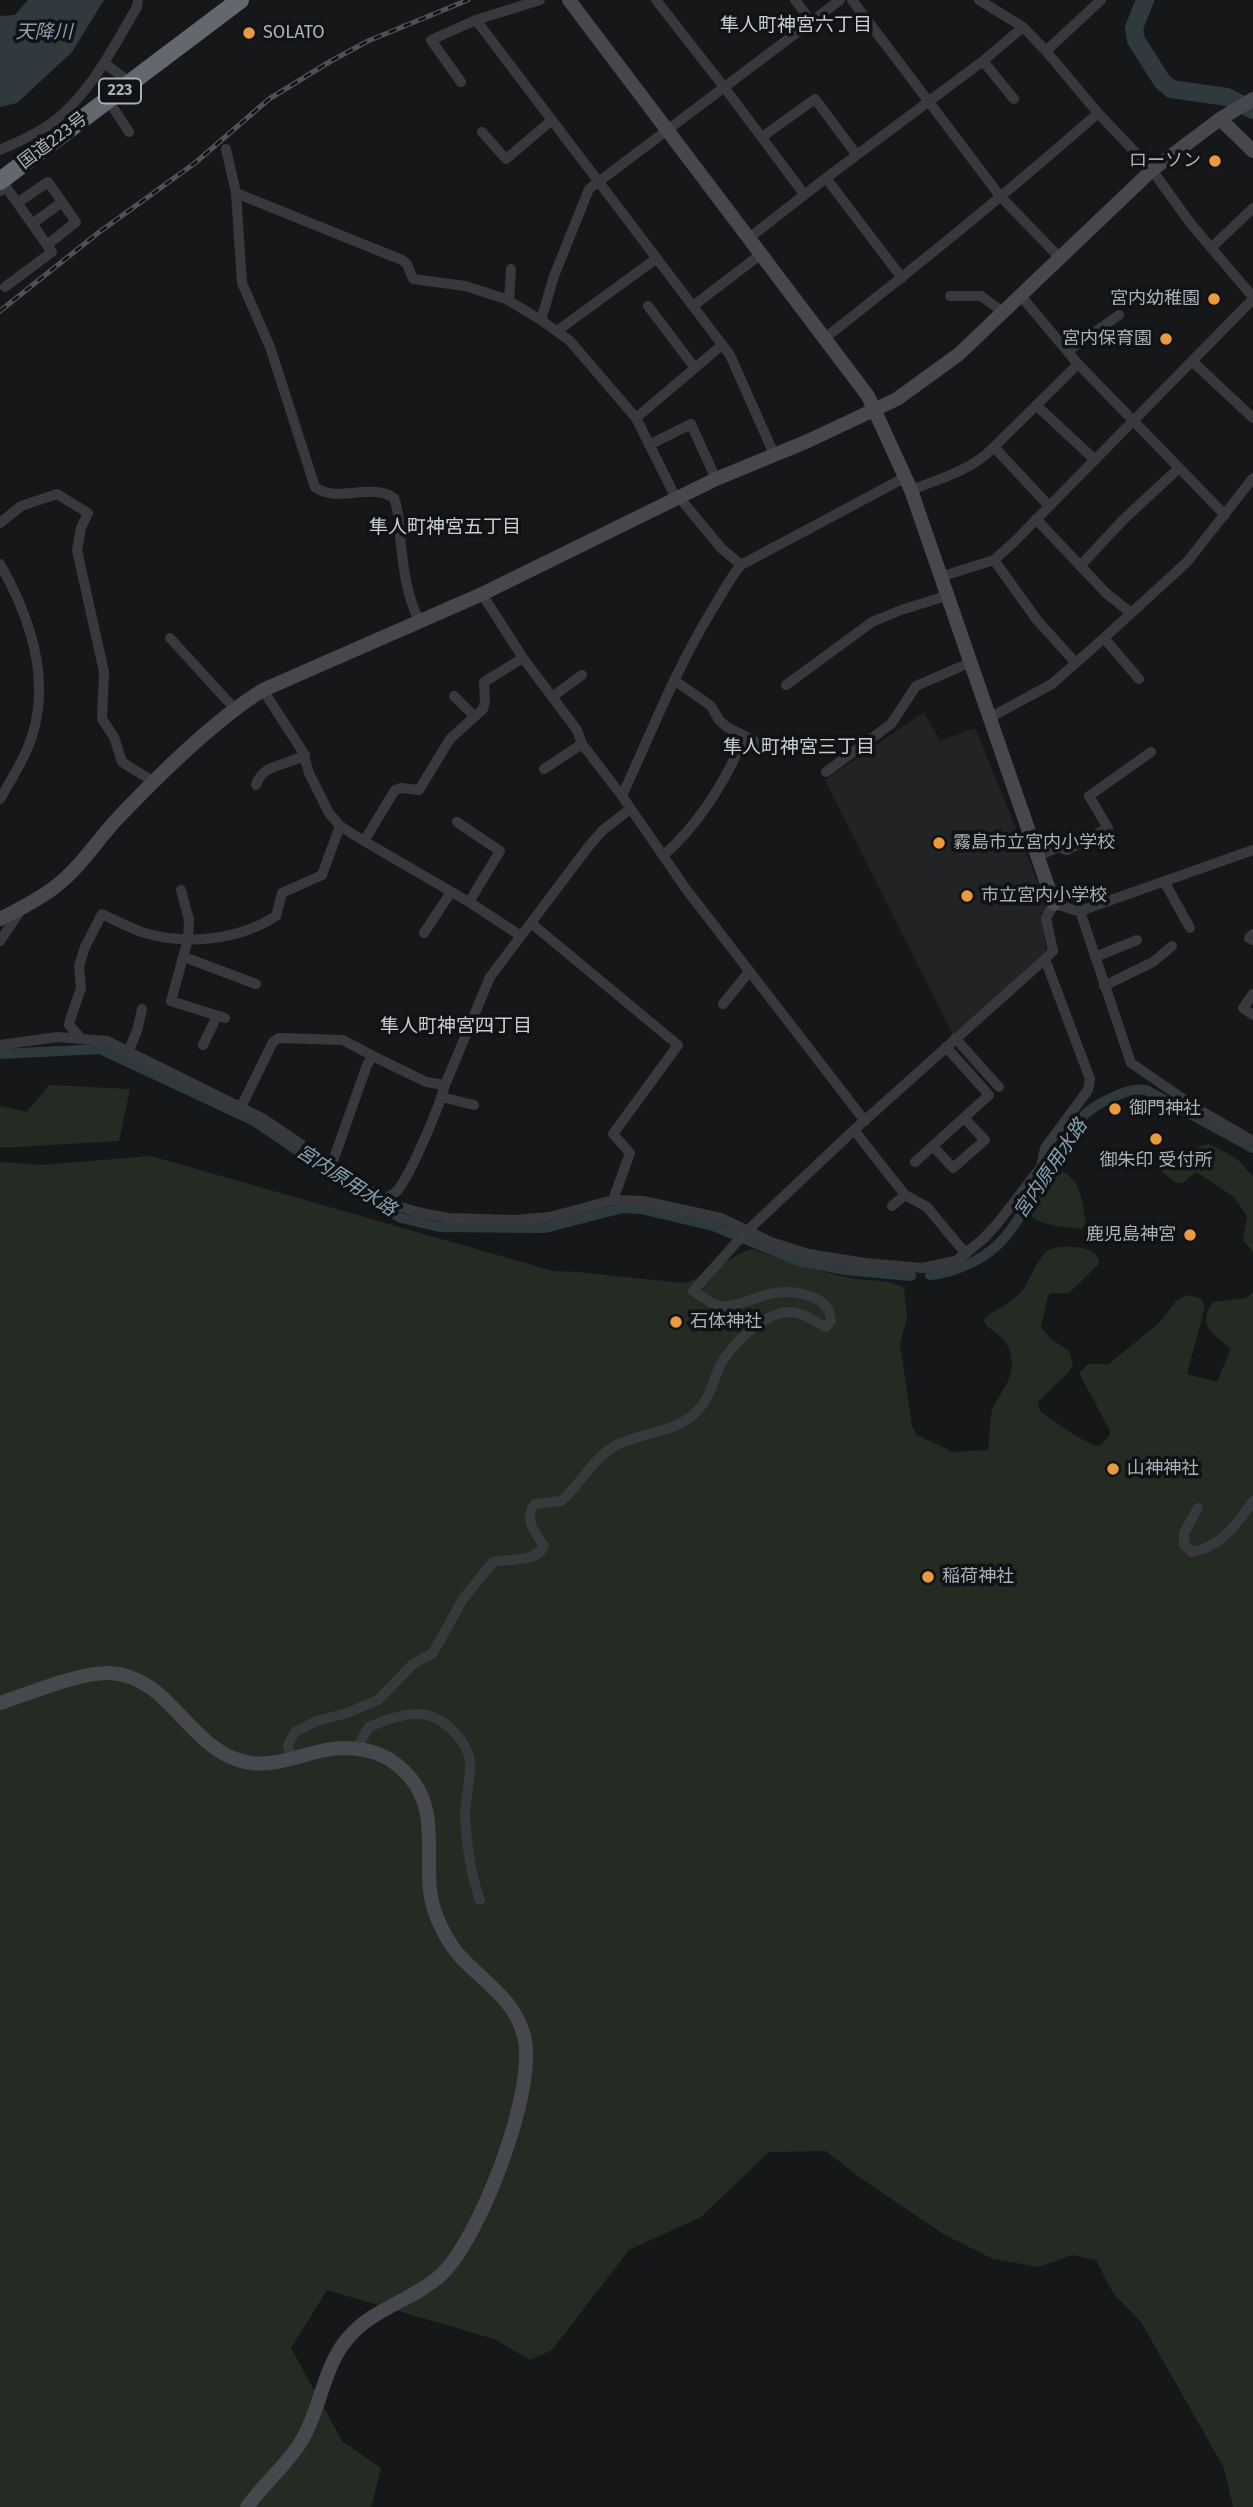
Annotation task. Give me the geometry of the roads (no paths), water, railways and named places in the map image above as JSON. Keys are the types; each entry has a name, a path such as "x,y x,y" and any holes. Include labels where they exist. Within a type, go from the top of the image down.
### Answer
{"highway":[{"name":"国道223号","path":"0,181 240,0"}],"street":[{"path":"0,150 54,121 91,83 137,7 138,0"},
{"path":"461,82 431,40 475,20 540,0"},
{"path":"291,1758 288,1745 295,1732 317,1721 347,1713 378,1700 413,1664 433,1653 463,1599 493,1562 534,1556 541,1552 544,1546 529,1518 529,1511 535,1504 561,1501 613,1447 690,1418 713,1390 720,1365 731,1350 760,1322 775,1315 795,1312 826,1327 831,1321 831,1313 825,1305 795,1292 773,1293 726,1307 714,1304 693,1291 747,1231 854,1130 1054,951 1046,918 1054,904 907,484 876,411 825,338 569,0"},
{"path":"656,0 804,194"},
{"path":"794,0 812,22"},
{"path":"541,320 554,276 589,190 840,0"},
{"path":"852,0 1000,195 1060,258"},
{"path":"940,577 994,560 1253,298 1191,224 1152,170 1098,113 1046,51 1023,27 979,0"},
{"path":"1046,51 1101,0"},
{"path":"475,20 730,355 774,454"},
{"path":"749,238 826,177 983,61 1023,27"},
{"path":"983,61 1014,99"},
{"path":"104,63 131,83"},
{"path":"762,137 815,99 856,155"},
{"path":"108,100 130,132"},
{"path":"2,915 24,906 65,879 117,819 154,782 234,708 263,690 482,594 716,479 876,411 916,387 960,354 1152,170 1220,119 1248,102"},
{"path":"825,338 902,278 1098,113"},
{"path":"1220,119 1253,151"},
{"path":"482,132 506,159 552,120"},
{"path":"226,149 236,194 242,282 270,348 315,487 326,493 382,493 394,498 407,584 414,612 420,622"},
{"path":"826,177 902,278"},
{"path":"18,203 48,182 76,222 47,245"},
{"path":"0,191 6,187 52,252 5,287"},
{"path":"236,194 402,260 407,264 413,279 465,286 509,300 557,331 584,356 636,418 676,498 683,502 721,548 741,565"},
{"path":"32,224 62,202"},
{"path":"1212,247 1253,208"},
{"path":"693,306 761,254"},
{"path":"557,331 657,258"},
{"path":"509,300 511,269"},
{"path":"950,296 981,296 1004,313"},
{"path":"1021,296 1078,364 1225,515"},
{"path":"648,306 695,368"},
{"path":"1068,351 1119,315"},
{"path":"636,418 722,345"},
{"path":"1192,361 1253,418"},
{"path":"622,796 687,652 726,583 741,565 907,484 968,467 983,459 1078,364"},
{"path":"1036,405 1095,460"},
{"path":"649,445 691,424 716,479"},
{"path":"994,447 1049,506"},
{"path":"1080,566 1124,519 1179,468"},
{"path":"989,718 1052,684 1104,638 1187,562 1253,478"},
{"path":"0,523 21,506 57,494 88,513 81,528 77,550 104,672 102,720 114,737 122,762 154,782"},
{"path":"1036,519 1106,593 1131,613"},
{"path":"994,560 1037,620 1075,663"},
{"path":"0,564 26,620 40,676 39,701 31,738 0,799"},
{"path":"482,594 523,658 577,730 582,744 749,972 865,1121"},
{"path":"786,685 852,634 872,622 946,596"},
{"path":"170,638 234,708"},
{"path":"1104,638 1139,679"},
{"path":"364,841 393,793 401,788 419,790 450,739 483,709 484,682 523,658"},
{"path":"826,772 891,724 916,687 970,663"},
{"path":"552,697 582,675"},
{"path":"674,680 711,706 722,724 744,738 764,746"},
{"path":"263,690 305,755 309,773 322,800 340,826 521,936"},
{"path":"454,696 474,716"},
{"path":"664,855 687,834 705,810 735,760 744,738"},
{"path":"544,769 582,744"},
{"path":"1037,856 1059,847 1068,850 1108,828 1089,796 1151,752"},
{"path":"256,785 261,774 268,768 292,763 305,755"},
{"path":"384,1199 394,1194 402,1183 442,1097 490,976 595,839 631,809"},
{"path":"457,821 500,851 469,902"},
{"path":"80,1037 69,1025 69,1020 81,988 79,966 85,947 102,914 143,933 188,939 200,940 246,930 275,917 279,912 282,893 323,873 340,826"},
{"path":"1054,904 1080,911 1253,850"},
{"path":"1165,883 1190,928"},
{"path":"181,890 189,919 188,939 171,1001 221,1017 203,1045"},
{"path":"424,933 452,892"},
{"path":"0,941 24,906"},
{"path":"1080,911 1131,1063 1198,1109 1253,1141"},
{"path":"531,923 678,1045 613,1134 630,1153 613,1200"},
{"path":"1253,934 1250,938 1253,940"},
{"path":"1095,957 1137,940"},
{"path":"1104,986 1153,962 1172,946"},
{"path":"184,957 256,984"},
{"path":"0,1045 57,1037 107,1041 262,1118 384,1199 407,1210 433,1216 502,1220 550,1217 613,1200 643,1201 721,1218 791,1249 873,1264 930,1267 949,1264 966,1254 997,1224 1041,1167 1045,1148 1088,1090 1090,1079 1045,959"},
{"path":"723,1004 749,972"},
{"path":"1253,994 1243,1009 1253,1014"},
{"path":"128,1052 142,1009"},
{"path":"240,1107 274,1042 279,1038 343,1040 426,1082 445,1085"},
{"path":"955,1038 999,1087"},
{"path":"915,1162 989,1095 946,1047"},
{"path":"332,1164 367,1065 373,1056"},
{"path":"442,1097 474,1105"},
{"path":"933,1146 953,1168 985,1139 964,1118"},
{"path":"854,1130 905,1195 927,1207 966,1254"},
{"path":"892,1206 905,1195"},
{"path":"1198,1508 1184,1533 1184,1545 1192,1552 1216,1543 1234,1528 1253,1501"},
{"path":"0,1703 79,1678 108,1673 130,1678 161,1695 204,1741 217,1752 239,1761 260,1764 324,1750 356,1749 389,1757 419,1788 428,1815 430,1882 434,1912 444,1935 459,1955 502,1996 518,2017 527,2051 524,2084 512,2130 484,2207 464,2246 452,2263 423,2289 377,2312 350,2335 331,2364 302,2441 247,2507"},
{"path":"356,1749 369,1727 400,1714 424,1713 445,1721 462,1740 470,1761 465,1814 468,1847 471,1871 480,1900"}],"water":[{"name":"天降川","path":"28,0 104,0 72,52 17,103 0,107 0,16 15,15"}],"waterway":[{"path":"1145,0 1134,28 1136,40 1162,81 1171,89 1227,97 1253,110"},
{"name":"宮内原用水路","path":"0,1054 100,1049 254,1121 401,1218 439,1227 545,1228 623,1208 641,1209 713,1226 798,1261 846,1270 911,1276"},
{"name":"宮内原用水路","path":"930,1275 971,1263 998,1245 1025,1209 1080,1120 1092,1109 1120,1094 1146,1090 1253,1148"}],"railway":[{"path":"0,311 98,233 195,163 269,99 368,41 468,0"}],"place":[{"name":"SOLATO","path":"249,33"},
{"name":"ローソン","path":"1215,161"},
{"name":"宮内幼稚園","path":"1214,299"},
{"name":"宮内保育園","path":"1166,339"},
{"name":"霧島市立宮内小学校","path":"939,843"},
{"name":"市立宮内小学校","path":"967,896"},
{"name":"御門神社","path":"1115,1109"},
{"name":"御朱印 受付所","path":"1156,1139"},
{"name":"鹿児島神宮","path":"1190,1235"},
{"name":"石体神社","path":"676,1322"},
{"name":"山神神社","path":"1113,1469"},
{"name":"稲荷神社","path":"928,1577"}],"district":[{"name":"隼人町神宮六丁目","path":"796,26"},
{"name":"隼人町神宮五丁目","path":"445,528"},
{"name":"隼人町神宮三丁目","path":"799,748"},
{"name":"隼人町神宮四丁目","path":"456,1027"}]}
